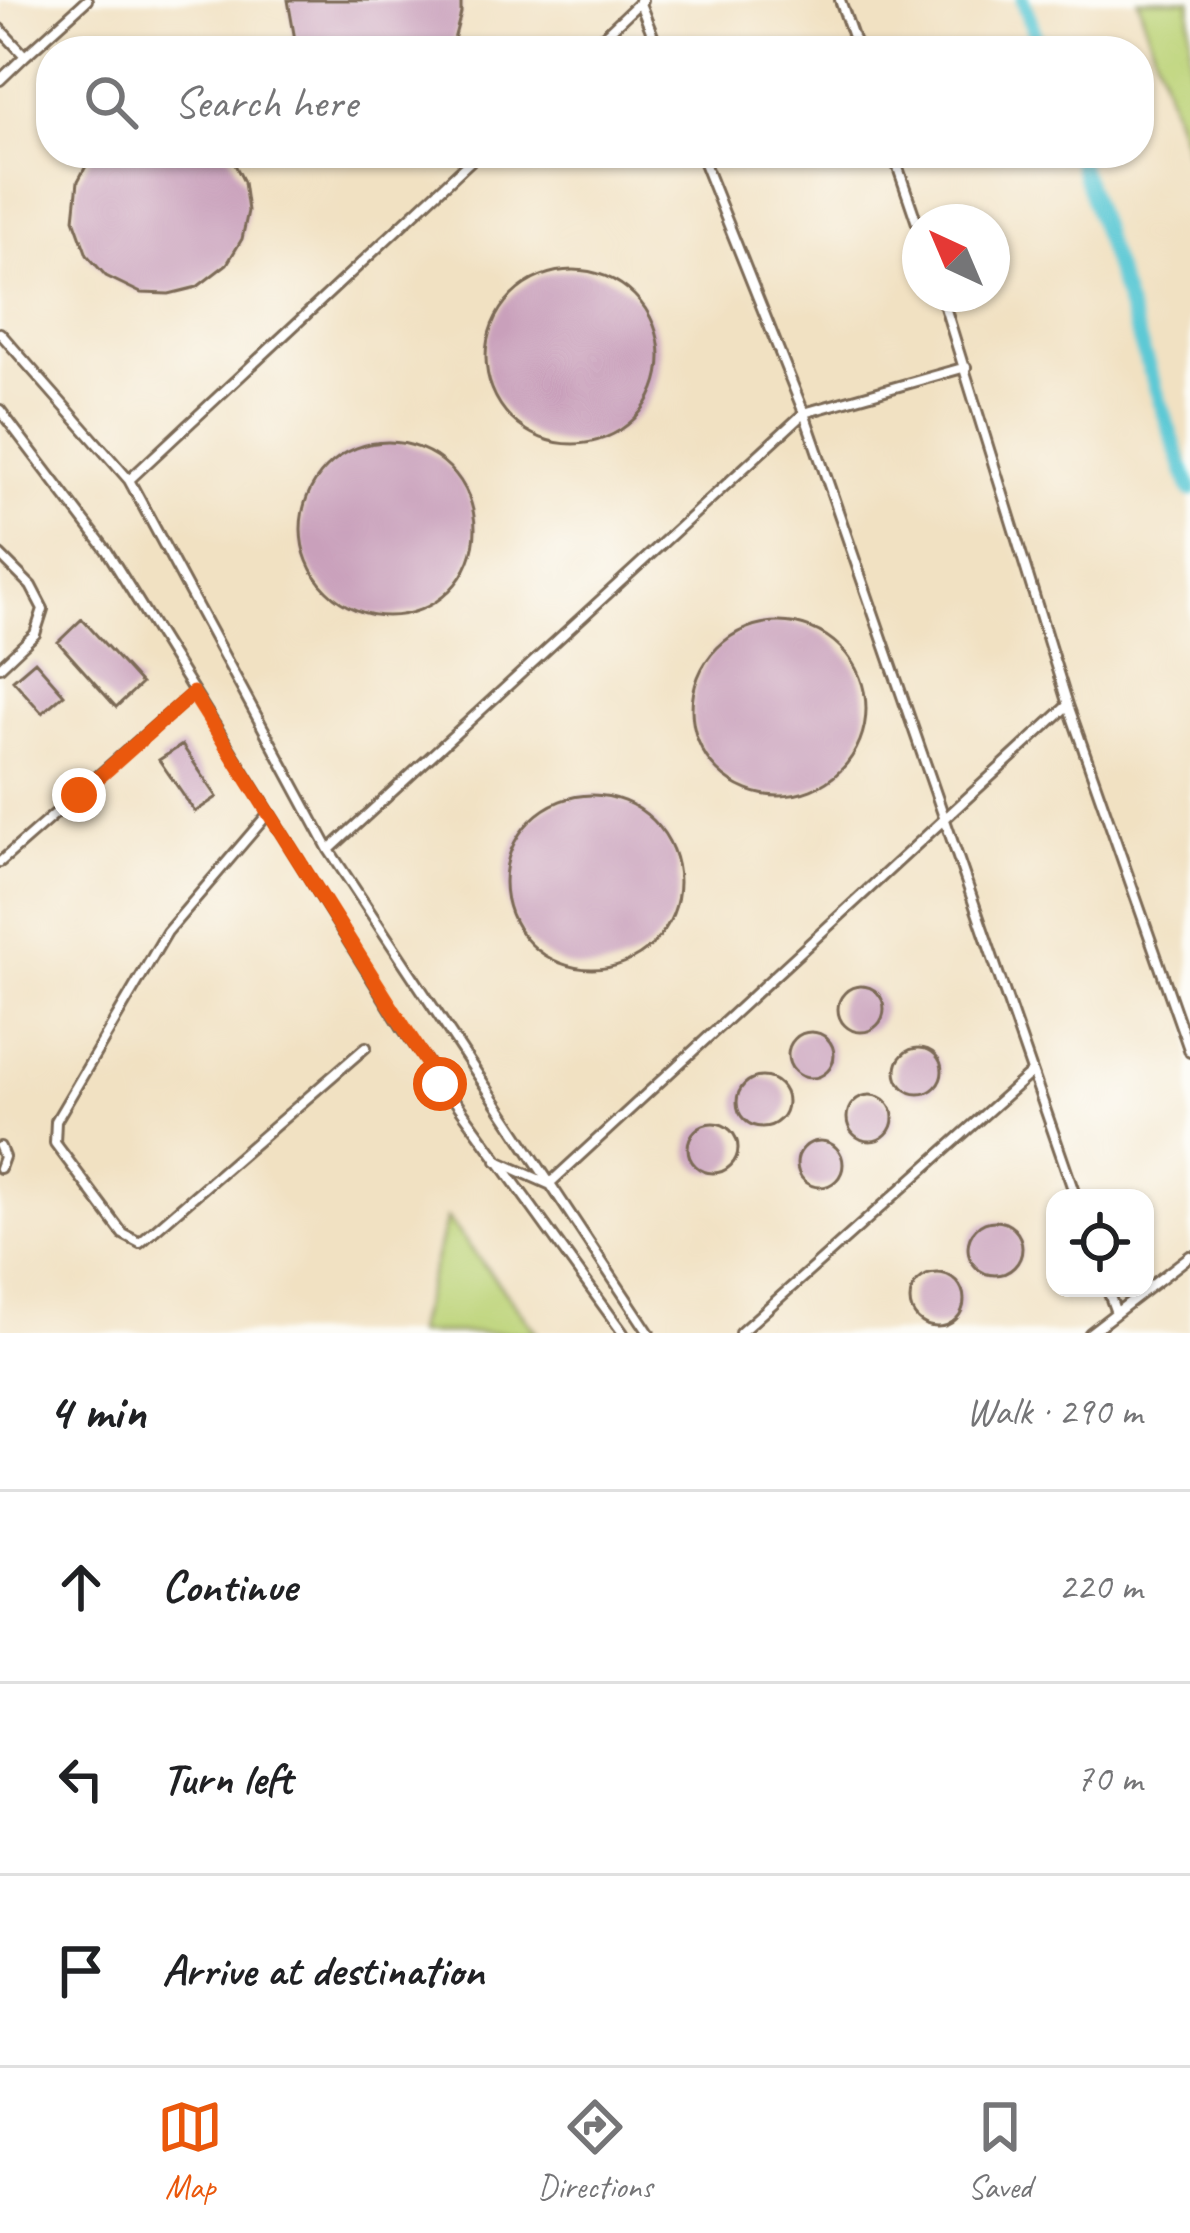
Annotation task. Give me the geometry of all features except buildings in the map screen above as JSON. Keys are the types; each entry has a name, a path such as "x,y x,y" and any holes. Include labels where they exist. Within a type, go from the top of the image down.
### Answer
{"lane":[{"path":"47,36 87,0"},
{"path":"840,0 853,36"},
{"path":"604,36 640,1 653,36"},
{"path":"0,29 25,56"},
{"path":"0,80 36,46"},
{"path":"129,480 463,168"},
{"path":"706,168 804,413 1073,1189"},
{"path":"898,168 910,204"},
{"path":"947,312 1068,705 1190,1052"},
{"path":"0,333 129,480 329,850 649,1333"},
{"path":"329,850 804,413 966,367"},
{"path":"0,410 106,551 403,1029 623,1333"},
{"path":"0,555 31,586 44,609 35,634 0,667"},
{"path":"0,862 193,693"},
{"path":"549,1184 1068,705"},
{"path":"268,814 167,932 56,1121 55,1143 123,1234 140,1244 366,1047"},
{"path":"740,1333 1031,1072"},
{"path":"0,1148 4,1157 0,1168"},
{"path":"497,1161 549,1184"},
{"path":"1090,1333 1190,1256"},
{"path":"1110,1297 1115,1313"}],"green space":[{"path":"1138,0 1190,0 1190,164 1154,50 1154,36 1149,36"},
{"path":"447,1218 537,1333 415,1333"}],"waterway":[{"path":"1023,0 1036,36"},
{"path":"1081,168 1190,490"}],"route":[{"path":"79,795 193,693 440,1084"}]}
